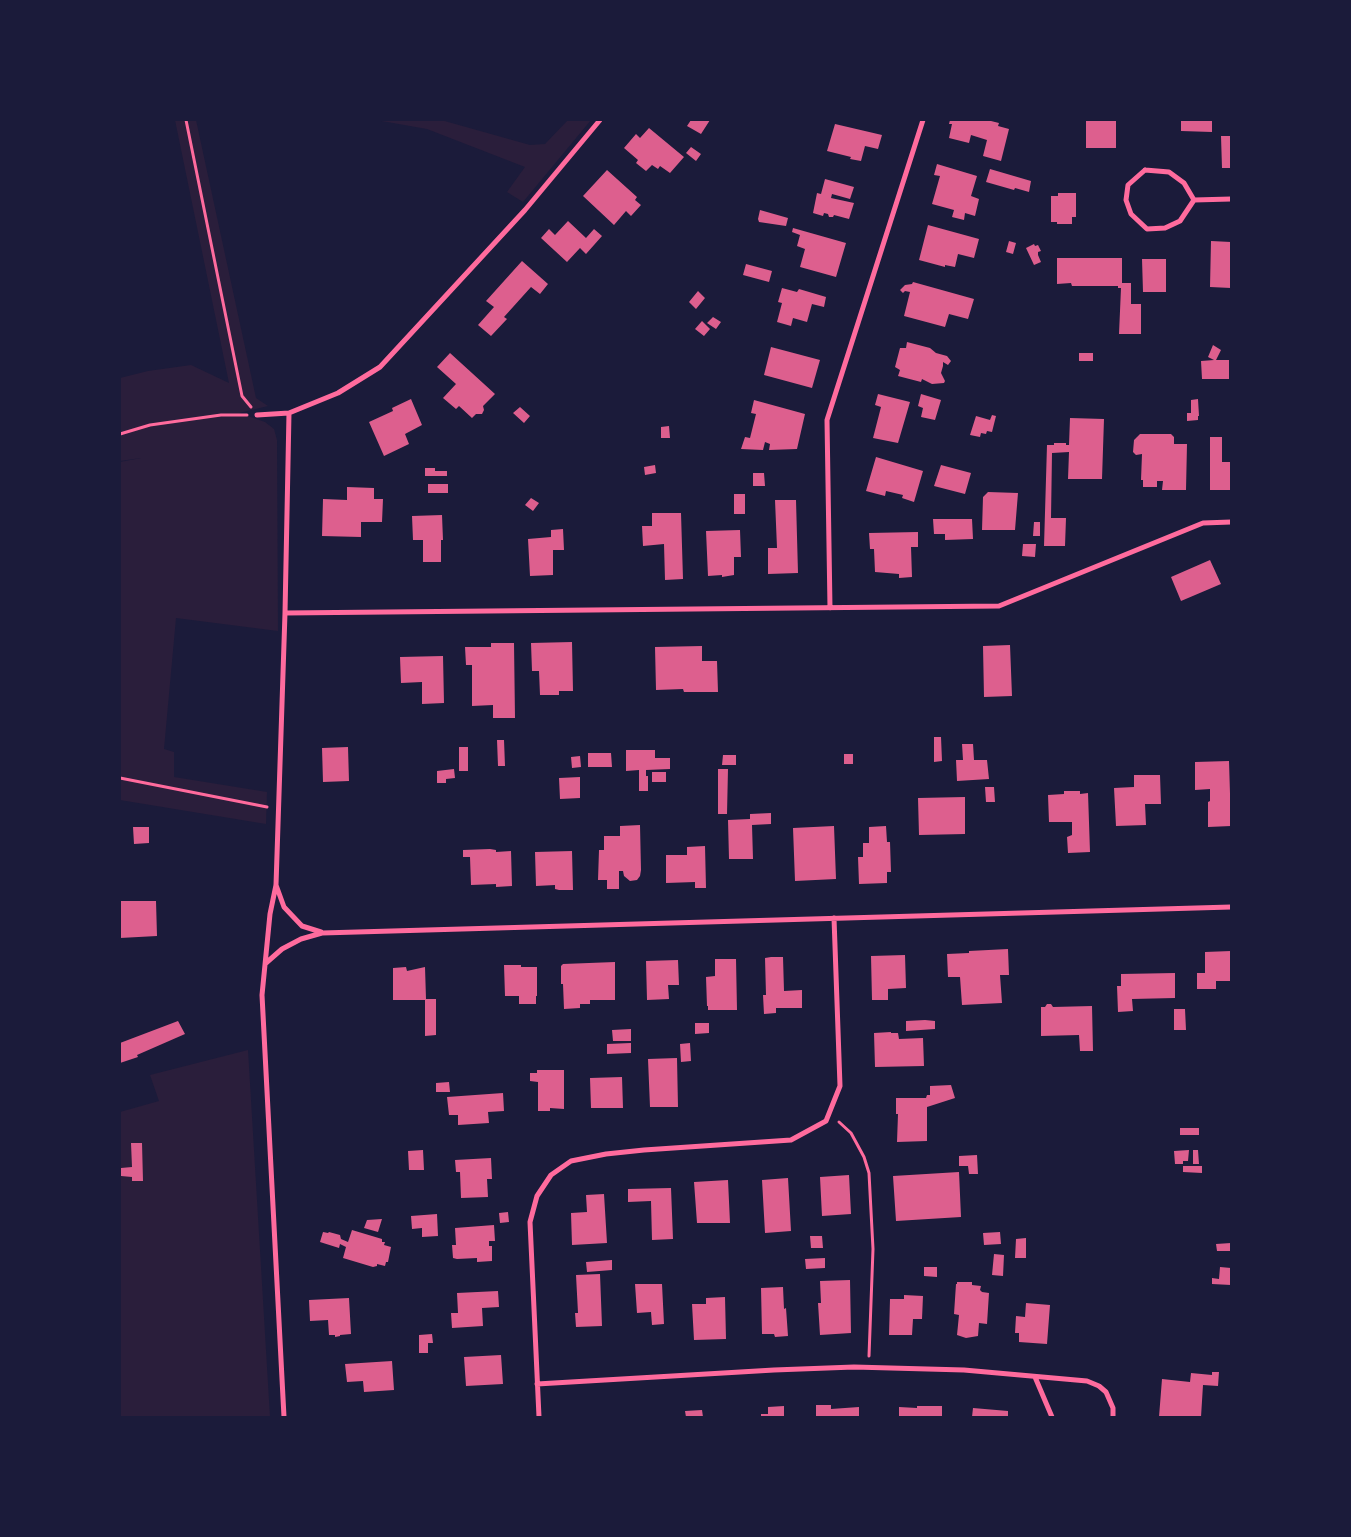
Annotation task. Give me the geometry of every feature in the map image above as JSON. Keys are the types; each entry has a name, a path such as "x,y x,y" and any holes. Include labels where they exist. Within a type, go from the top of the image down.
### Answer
{"street":[{"path":"258,416 289,414 338,393 380,368 525,210 600,120"},
{"path":"830,608 827,420 923,120"},
{"path":"1145,170 1169,172 1184,183 1194,200 1180,221 1165,228 1147,229 1131,214 1126,200 1128,185 1145,170"},
{"path":"1194,200 1231,199"},
{"path":"284,1417 262,995 270,914 276,885 289,414"},
{"path":"285,613 999,606 1203,523 1231,522"},
{"path":"276,885 284,907 302,926 322,932"},
{"path":"266,964 282,950 301,939 322,932 1231,907"},
{"path":"539,1417 530,1222 537,1196 551,1175 571,1161 606,1154 644,1150 791,1140 826,1121 840,1086 834,918"},
{"path":"537,1384 774,1370 868,1368 964,1370 1087,1381 1099,1386 1106,1392 1113,1408 1113,1417"},
{"path":"1035,1377 1052,1417"}],"path":[{"path":"186,120 242,396 258,416"},
{"path":"120,434 150,425 221,416 258,416"},
{"path":"120,778 277,810"},
{"path":"829,1113 851,1133 864,1157 868,1173 873,1249 868,1368"}],"shaded area":[{"path":"175,120 196,120 256,398 268,406 239,413 265,422 274,429 277,440 278,631 176,618 164,749 174,752 174,777 267,792 266,824 120,800 120,462 141,458 120,461 120,378 148,371 191,365 229,383"},
{"path":"376,120 441,120 530,145 545,144 568,120 591,120 523,202 507,192 525,167 427,129"},
{"path":"248,1050 270,1417 120,1417 120,1112 159,1101 150,1075"}],"building":[{"path":"691,120 710,120 701,134 687,126"},
{"path":"950,120 987,120 999,123 998,126 1009,129 1001,161 983,156 987,140 971,135 969,143 949,138 952,124 949,124"},
{"path":"1086,120 1116,120 1116,148 1086,148"},
{"path":"1181,120 1212,120 1212,132 1181,131"},
{"path":"835,124 882,135 878,149 865,146 861,161 827,151"},
{"path":"649,128 684,157 670,173 660,166 658,169 652,165 646,171 636,163 638,160 624,148 636,134 640,138"},
{"path":"1221,136 1231,136 1231,168 1222,168"},
{"path":"691,147 701,154 696,161 686,153"},
{"path":"937,164 977,176 971,196 979,199 975,216 965,213 964,220 952,217 954,210 932,204 940,176 934,175"},
{"path":"990,169 1031,181 1029,192 986,182"},
{"path":"607,170 637,197 635,200 641,205 631,216 626,211 614,225 583,196"},
{"path":"825,179 854,187 850,199 832,194 831,198 854,203 849,219 834,215 829,217 828,214 824,213 823,216 813,213 817,193 821,194"},
{"path":"1058,193 1076,193 1076,217 1072,217 1072,224 1051,222 1051,196 1058,196"},
{"path":"760,210 788,218 786,226 759,222"},
{"path":"568,221 586,238 594,229 602,236 586,254 580,248 567,262 541,238 549,229 555,235"},
{"path":"928,225 979,239 974,258 958,254 955,267 945,265 945,267 919,260"},
{"path":"793,228 846,243 836,277 800,267 805,249 797,246 800,235 792,232"},
{"path":"1009,241 1016,243 1013,254 1006,252"},
{"path":"1211,241 1231,242 1231,288 1210,287"},
{"path":"1034,244 1035,246 1038,245 1041,251 1038,252 1038,255 1041,262 1034,265 1026,248"},
{"path":"1057,258 1122,258 1122,283 1131,283 1131,304 1141,304 1141,334 1119,334 1121,288 1118,288 1118,286 1072,286 1071,283 1057,284"},
{"path":"1142,259 1166,259 1166,292 1143,292"},
{"path":"522,261 548,284 540,294 531,287 504,317 507,319 491,336 478,325 494,307 486,301"},
{"path":"746,264 772,271 769,282 743,275"},
{"path":"913,282 974,299 968,319 949,314 945,327 904,316 910,292 905,291 903,293 900,290 905,285 912,284"},
{"path":"782,288 797,292 799,289 826,297 824,307 812,304 807,322 793,318 791,326 777,322 782,303 778,302"},
{"path":"698,291 705,298 696,309 689,302"},
{"path":"713,317 721,322 716,329 707,323"},
{"path":"702,321 710,329 704,336 695,329"},
{"path":"907,342 930,348 936,353 947,356 951,361 948,365 943,362 941,373 945,381 944,383 932,384 922,379 921,382 898,376 900,370 895,367 900,348 906,348"},
{"path":"1213,345 1221,350 1216,360 1229,360 1229,379 1202,379 1201,361 1214,360 1208,357"},
{"path":"771,347 820,360 812,388 764,375"},
{"path":"450,353 495,394 483,406 482,414 476,414 472,418 459,406 456,409 443,398 456,384 437,367"},
{"path":"1079,353 1093,353 1093,361 1079,361"},
{"path":"878,394 910,402 898,443 873,438 881,407 875,405"},
{"path":"921,394 941,400 935,420 921,417 923,408 918,406"},
{"path":"411,399 422,425 405,434 409,444 384,456 369,422 393,411 392,408"},
{"path":"1198,399 1198,420 1187,421 1187,413 1191,413 1191,400"},
{"path":"754,400 805,414 797,449 769,450 770,444 765,442 763,450 741,449 745,437 750,438 756,414 751,413"},
{"path":"520,407 530,416 524,423 513,413"},
{"path":"992,415 996,416 992,432 981,433 980,437 970,435 976,416 990,420"},
{"path":"1070,418 1104,419 1102,479 1068,479 1069,452 1052,453 1051,518 1066,518 1065,546 1044,546 1047,445 1066,443 1066,445 1069,445"},
{"path":"669,426 670,438 661,438 661,427"},
{"path":"1140,434 1171,434 1174,437 1174,444 1187,444 1186,490 1162,490 1163,481 1157,481 1157,487 1143,487 1143,480 1141,480 1142,454 1136,455 1133,452 1134,440"},
{"path":"1210,437 1222,437 1222,462 1231,462 1231,490 1210,490"},
{"path":"876,457 923,471 914,502 902,498 903,495 886,491 885,496 866,491"},
{"path":"655,465 656,473 645,475 644,467"},
{"path":"941,465 971,473 965,494 934,486"},
{"path":"425,468 435,468 435,471 447,471 447,476 425,476"},
{"path":"753,473 764,473 765,486 753,486"},
{"path":"428,484 448,484 448,493 428,493"},
{"path":"347,487 374,488 374,499 383,499 382,522 361,522 361,537 322,536 323,499 347,500"},
{"path":"988,492 1018,493 1015,530 982,530 983,497"},
{"path":"734,494 745,494 745,514 734,514"},
{"path":"531,498 539,503 533,511 525,505"},
{"path":"775,500 796,500 798,573 768,574 768,548 777,548"},
{"path":"652,513 681,513 683,579 665,580 664,544 643,546 642,526 652,526"},
{"path":"442,515 443,540 441,540 441,562 423,562 423,540 413,540 412,516"},
{"path":"933,519 972,519 973,539 945,540 945,534 934,534"},
{"path":"1034,522 1040,522 1040,536 1033,536"},
{"path":"563,529 564,550 553,550 553,575 530,576 528,539 551,537 551,530"},
{"path":"740,530 741,557 734,557 734,575 722,577 722,575 708,576 706,531"},
{"path":"918,532 918,547 911,547 912,577 899,578 899,574 875,572 874,549 870,549 869,533"},
{"path":"1023,544 1036,544 1035,557 1022,556"},
{"path":"1210,560 1221,584 1181,601 1171,577"},
{"path":"572,642 573,691 559,691 559,695 540,695 539,671 532,671 531,643"},
{"path":"491,643 514,643 515,718 493,718 493,705 472,706 472,665 466,665 465,647 491,647"},
{"path":"1010,645 1012,696 984,697 983,646"},
{"path":"702,646 702,661 717,661 718,692 684,692 683,689 656,690 655,647"},
{"path":"443,656 444,703 422,704 422,682 401,683 400,657"},
{"path":"934,737 941,737 942,761 934,762"},
{"path":"497,740 504,740 505,766 498,766"},
{"path":"962,744 973,744 974,760 987,760 989,779 957,781 956,760 963,760"},
{"path":"348,747 349,781 323,782 322,748"},
{"path":"459,747 468,747 468,771 459,771"},
{"path":"626,750 655,750 655,758 670,758 670,769 646,770 648,791 639,791 639,770 626,771"},
{"path":"588,753 611,753 612,767 588,767"},
{"path":"844,754 853,754 853,764 844,764"},
{"path":"723,755 736,755 736,765 722,765"},
{"path":"580,756 581,767 572,768 571,757"},
{"path":"1229,761 1231,826 1208,827 1210,789 1195,790 1195,762"},
{"path":"454,769 455,778 446,779 446,783 437,783 437,771"},
{"path":"718,769 728,769 727,814 718,814"},
{"path":"652,772 666,772 666,782 652,782"},
{"path":"1134,775 1160,775 1161,804 1145,804 1146,825 1116,826 1114,788 1134,787"},
{"path":"580,777 580,798 560,799 559,778"},
{"path":"985,787 994,787 995,802 986,802"},
{"path":"1064,791 1080,791 1080,794 1088,793 1090,852 1068,853 1067,837 1072,835 1072,822 1049,822 1048,795 1064,794"},
{"path":"965,797 965,834 919,835 918,798"},
{"path":"771,813 771,824 752,825 753,859 729,859 728,820 750,819 750,814"},
{"path":"640,825 640,876 637,880 630,881 624,876 623,871 619,871 619,889 607,889 607,880 598,880 599,850 604,850 604,836 620,836 620,826"},
{"path":"834,826 836,879 795,881 793,828"},
{"path":"886,826 887,842 890,842 891,872 887,872 887,883 859,884 858,857 863,857 863,843 869,843 869,827"},
{"path":"133,827 149,827 149,843 134,844"},
{"path":"705,846 706,888 695,888 695,882 666,883 666,855 687,855 687,847"},
{"path":"463,850 496,850 496,852 511,851 512,886 496,887 496,884 471,885 470,857 463,857"},
{"path":"572,851 573,890 555,889 555,885 536,886 535,852"},
{"path":"120,901 156,901 157,936 120,938"},
{"path":"1008,949 1009,975 1000,975 1002,1003 962,1005 960,977 948,977 947,954"},
{"path":"1231,951 1231,981 1216,981 1216,989 1197,989 1197,973 1205,973 1205,952"},
{"path":"905,955 906,988 888,989 888,1000 872,1000 871,956"},
{"path":"783,957 784,991 802,990 802,1008 776,1008 776,1013 764,1014 763,995 766,995 765,958"},
{"path":"715,959 736,959 737,1010 708,1010 706,977 715,976"},
{"path":"678,960 679,985 668,985 669,999 647,1000 646,961"},
{"path":"615,962 615,1000 590,1000 590,1004 580,1004 580,1008 564,1009 563,984 561,984 561,966 563,964"},
{"path":"504,965 537,967 536,1004 519,1004 519,996 505,996"},
{"path":"406,967 407,971 425,967 426,999 436,999 436,1035 425,1036 425,1000 393,1000 393,968"},
{"path":"1175,973 1175,998 1132,999 1133,1011 1118,1012 1117,986 1121,986 1121,974"},
{"path":"1047,1004 1051,1004 1053,1007 1092,1006 1093,1051 1080,1051 1079,1035 1041,1036 1041,1007 1045,1007"},
{"path":"1174,1009 1185,1009 1186,1030 1174,1030"},
{"path":"178,1021 185,1034 137,1055 138,1057 120,1063 120,1043"},
{"path":"906,1021 935,1021 935,1029 906,1031"},
{"path":"695,1023 709,1023 709,1033 695,1034"},
{"path":"631,1029 631,1041 613,1041 612,1030"},
{"path":"874,1033 898,1033 899,1039 923,1038 924,1066 875,1067"},
{"path":"631,1043 631,1053 607,1054 607,1044"},
{"path":"690,1043 691,1061 681,1062 680,1044"},
{"path":"677,1058 678,1107 650,1107 648,1059"},
{"path":"537,1070 564,1070 564,1109 550,1108 550,1111 538,1111 538,1082 530,1081 530,1073 537,1073"},
{"path":"622,1077 623,1108 591,1108 590,1078"},
{"path":"449,1082 450,1092 436,1092 436,1083"},
{"path":"951,1085 955,1098 927,1107 927,1141 897,1142 898,1114 896,1114 896,1098 926,1098 927,1095 930,1095 930,1086"},
{"path":"503,1093 504,1111 488,1112 489,1123 458,1125 458,1115 449,1115 447,1097"},
{"path":"1180,1128 1199,1128 1199,1135 1180,1135"},
{"path":"131,1143 142,1143 143,1181 132,1181 132,1177 121,1176 121,1168 132,1167"},
{"path":"423,1150 424,1170 409,1170 408,1151"},
{"path":"1189,1150 1188,1161 1183,1161 1183,1164 1175,1164 1174,1151"},
{"path":"1193,1150 1198,1150 1199,1164 1193,1164"},
{"path":"977,1155 978,1174 969,1174 968,1166 959,1166 959,1156"},
{"path":"491,1158 492,1179 487,1179 488,1197 461,1198 460,1172 456,1172 455,1160"},
{"path":"1183,1166 1202,1166 1202,1173 1183,1172"},
{"path":"959,1172 961,1217 896,1221 893,1176"},
{"path":"849,1175 851,1214 822,1216 820,1177"},
{"path":"788,1178 791,1231 765,1233 762,1180"},
{"path":"728,1180 730,1223 697,1223 694,1182"},
{"path":"671,1188 673,1239 652,1240 651,1201 628,1202 628,1189"},
{"path":"604,1194 607,1243 572,1245 571,1213 587,1212 586,1195"},
{"path":"508,1212 509,1222 500,1223 499,1213"},
{"path":"437,1214 438,1236 422,1237 422,1228 412,1229 411,1216"},
{"path":"382,1219 378,1232 364,1228 367,1220"},
{"path":"494,1225 495,1241 489,1241 489,1246 492,1246 492,1261 477,1262 477,1258 453,1258 452,1245 456,1245 455,1228"},
{"path":"352,1230 382,1239 382,1242 385,1242 384,1245 391,1247 388,1262 386,1262 385,1266 377,1264 377,1266 373,1267 343,1258 346,1247 340,1244 339,1248 320,1242 323,1232 329,1232 340,1235 341,1239 348,1242"},
{"path":"1000,1232 1001,1244 984,1245 983,1233"},
{"path":"810,1236 822,1236 823,1248 811,1248"},
{"path":"1026,1238 1026,1258 1015,1258 1016,1239"},
{"path":"1231,1243 1231,1251 1217,1251 1216,1244"},
{"path":"994,1254 1004,1255 1003,1276 992,1275"},
{"path":"825,1258 825,1268 806,1269 805,1259"},
{"path":"612,1260 612,1270 587,1272 586,1262"},
{"path":"924,1267 937,1267 937,1277 924,1276"},
{"path":"1220,1267 1231,1268 1231,1285 1212,1284 1212,1278 1219,1279"},
{"path":"600,1274 602,1326 576,1327 575,1313 578,1313 576,1275"},
{"path":"850,1280 851,1333 820,1335 818,1303 821,1303 820,1281"},
{"path":"957,1282 972,1282 972,1285 981,1286 980,1290 982,1292 989,1293 987,1324 979,1323 978,1336 966,1338 957,1335 959,1315 954,1314"},
{"path":"635,1284 662,1284 664,1324 652,1325 651,1312 637,1313"},
{"path":"783,1287 788,1336 775,1337 774,1334 762,1334 761,1288"},
{"path":"498,1291 499,1307 482,1308 483,1326 452,1328 451,1313 458,1313 457,1293"},
{"path":"904,1295 923,1296 922,1319 913,1319 912,1335 889,1335 890,1299 904,1299"},
{"path":"725,1297 726,1339 694,1340 692,1304 706,1304 706,1298"},
{"path":"349,1298 351,1334 335,1337 335,1335 329,1335 328,1320 310,1321 309,1300"},
{"path":"1026,1303 1050,1305 1047,1344 1019,1342 1019,1333 1015,1333 1016,1316 1025,1317"},
{"path":"432,1334 433,1343 428,1343 428,1353 419,1353 419,1335"},
{"path":"501,1355 503,1384 466,1386 464,1357"},
{"path":"392,1361 394,1390 364,1392 363,1381 347,1382 345,1364"},
{"path":"1212,1372 1219,1372 1218,1386 1203,1385 1201,1417 1159,1417 1162,1379 1190,1382 1191,1373 1212,1375"},
{"path":"816,1405 831,1405 831,1409 859,1407 859,1417 816,1417"},
{"path":"784,1406 784,1417 761,1417 761,1414 768,1414 768,1407"},
{"path":"917,1406 942,1406 942,1417 899,1417 899,1407 917,1408"},
{"path":"973,1408 1008,1411 1008,1417 972,1417"},
{"path":"702,1410 703,1417 686,1417 685,1411"}]}
